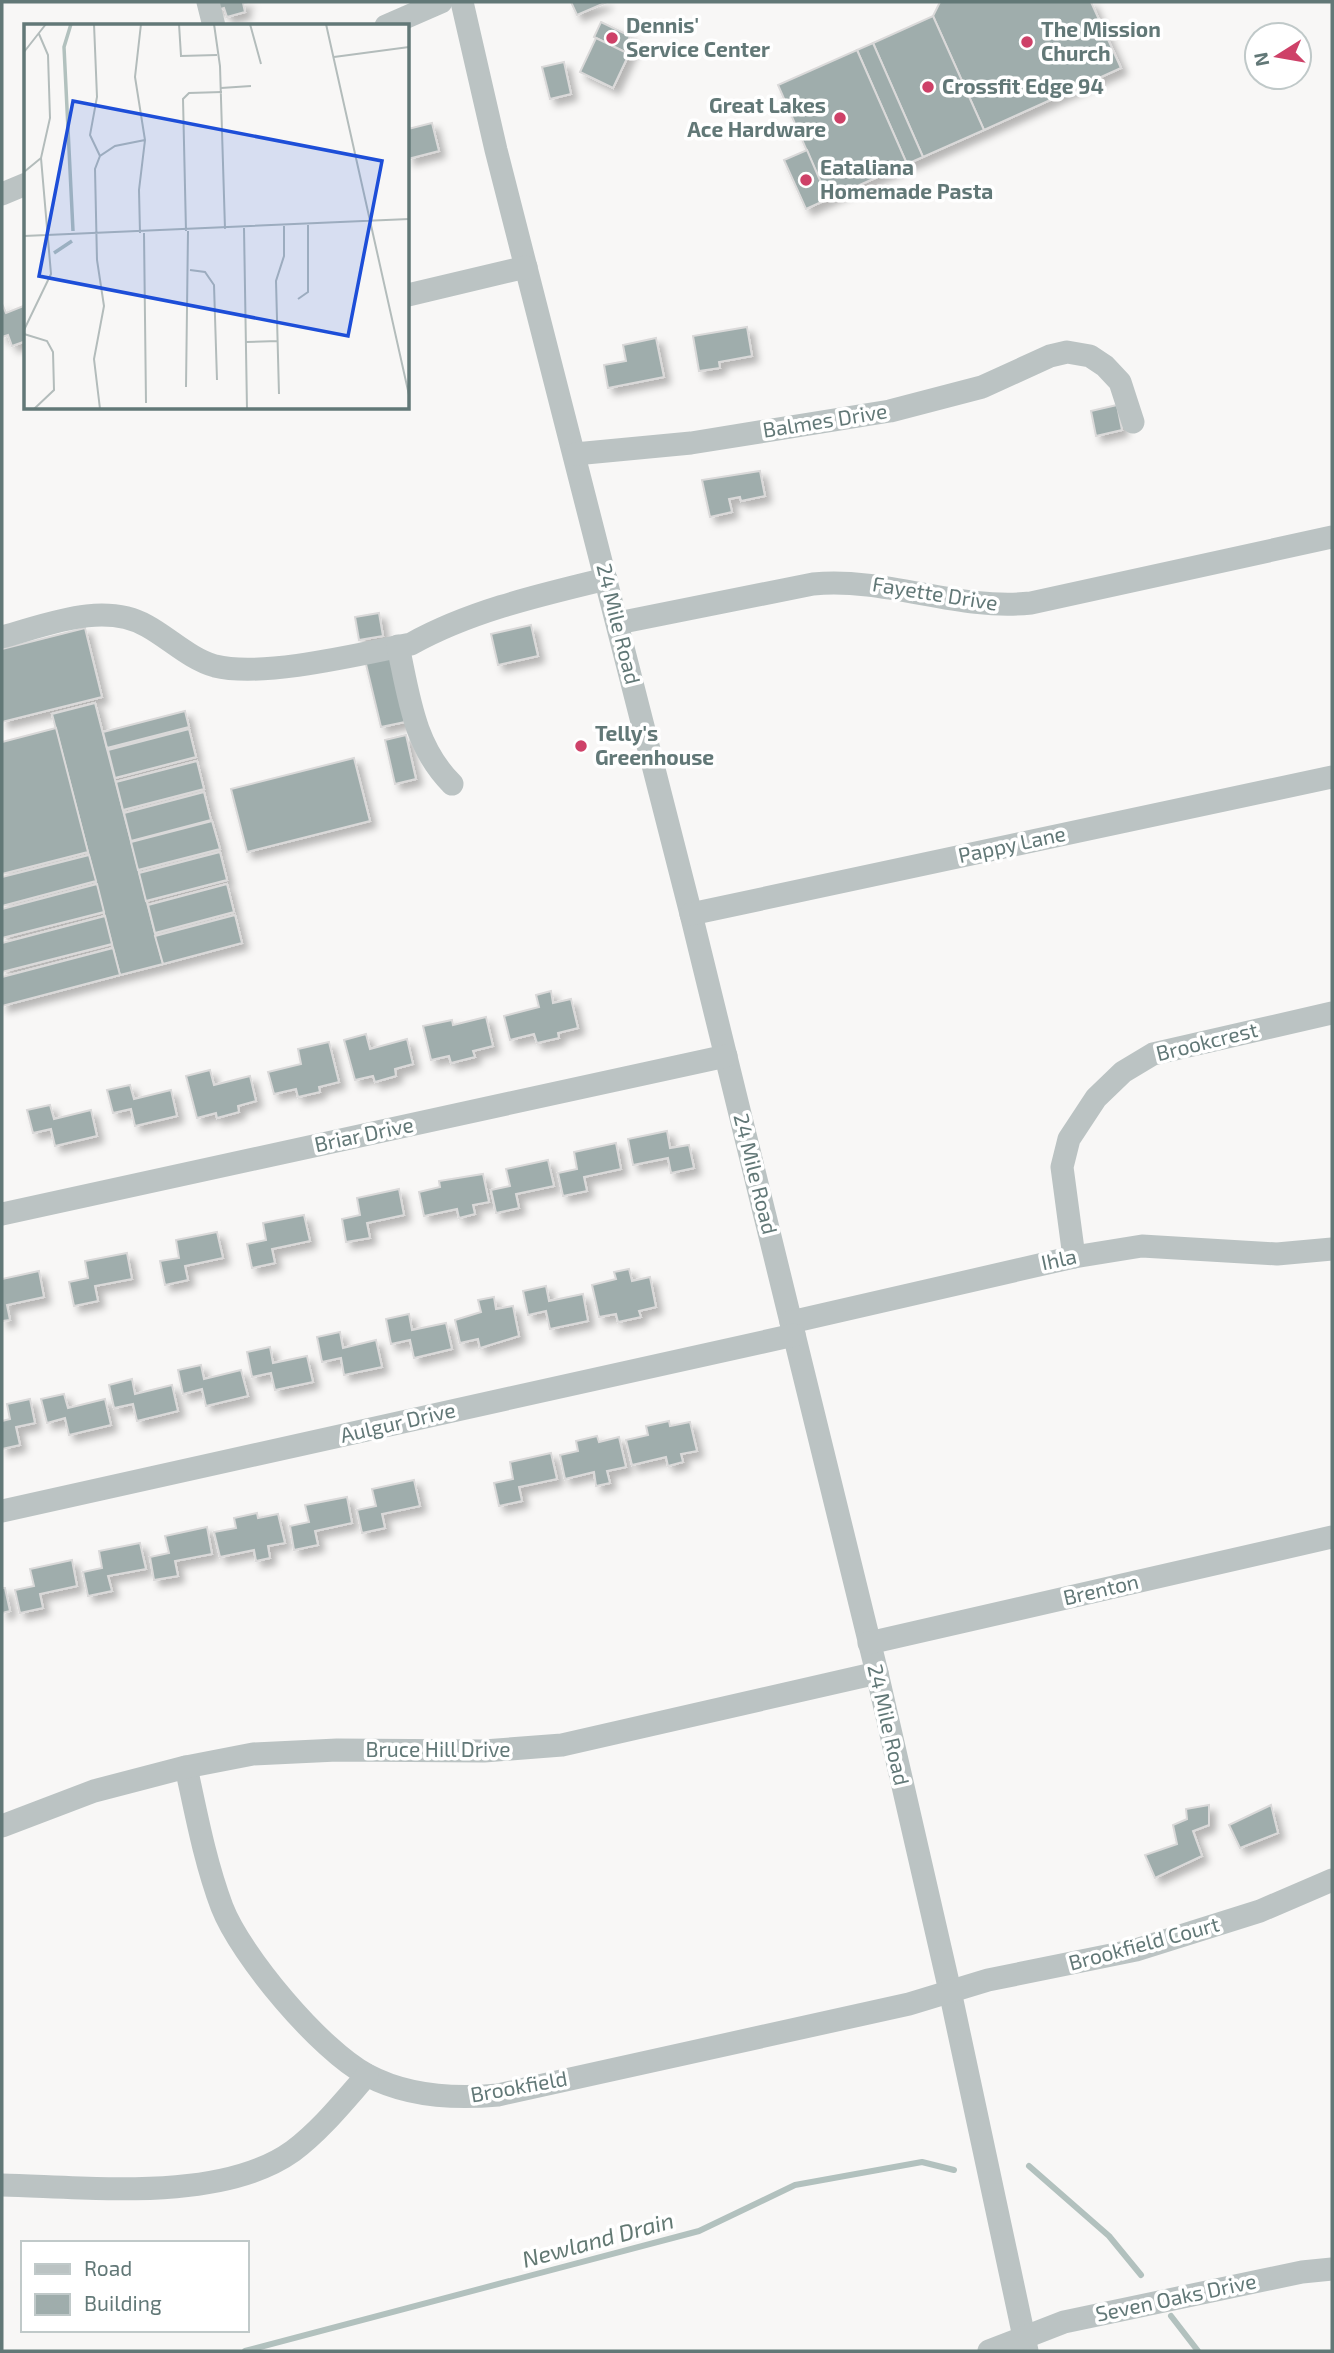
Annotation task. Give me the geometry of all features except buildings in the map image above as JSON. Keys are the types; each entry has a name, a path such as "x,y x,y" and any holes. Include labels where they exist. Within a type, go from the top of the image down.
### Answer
{"street":[{"path":"208,2 214,24"},
{"path":"391,24 441,2"},
{"name":"24 Mile Road","path":"462,2 526,267 691,914 877,1673 985,2148 1025,2345"},
{"path":"2,194 24,185"},
{"path":"410,295 526,267"},
{"name":"Balmes Drive","path":"575,454 691,443 890,411 982,387 1050,356 1067,352 1090,356 1105,366 1120,382 1133,422"},
{"name":"Fayette Drive","path":"618,623 838,582 871,583 985,606 1031,603 1332,537"},
{"path":"2,636 83,617 118,615 143,624 188,653 215,666 251,668 398,646 509,605 606,579"},
{"path":"398,646 421,742 435,767 452,785"},
{"name":"Pappy Lane","path":"691,914 1332,777"},
{"name":"Brookcrest","path":"1074,1256 1062,1167 1069,1139 1096,1098 1123,1072 1153,1054 1332,1013"},
{"name":"Briar Drive","path":"2,1214 726,1056"},
{"name":"Ihla","path":"793,1328 1074,1256 1142,1246 1277,1254 1332,1249"},
{"name":"Aulgur Drive","path":"2,1511 793,1328"},
{"name":"Brenton","path":"869,1643 1332,1537"},
{"name":"Bruce Hill Drive","path":"2,1826 94,1791 186,1767 253,1755 337,1751 484,1751 562,1745 877,1673"},
{"name":"Brookfield","path":"186,1767 214,1884 233,1932 295,2012 323,2040 367,2075 429,2094 468,2098 498,2095 909,2004 950,1991"},
{"name":"Brookfield Court","path":"950,1991 988,1980 1184,1937 1260,1911 1332,1880"},
{"path":"2,2185 122,2191 176,2186 251,2172 272,2164 308,2139 367,2075"},
{"name":"Seven Oaks Drive","path":"989,2351 1025,2345 1063,2322 1302,2272 1332,2269"}],"waterway":[{"name":"Newland Drain","path":"245,2351 699,2231 795,2185 922,2162 954,2170"},
{"name":"Newland Drain","path":"1029,2166 1109,2236 1141,2275"},
{"name":"Newland Drain","path":"1171,2316 1198,2351"}],"place":[{"name":"Dennis' Service Center","path":"612,38"},
{"name":"The Mission Church","path":"1027,42"},
{"name":"Crossfit Edge 94","path":"928,87"},
{"name":"Great Lakes Ace Hardware","path":"840,118"},
{"name":"Eataliana Homemade Pasta","path":"806,180"},
{"name":"Telly's Greenhouse","path":"581,746"}]}
